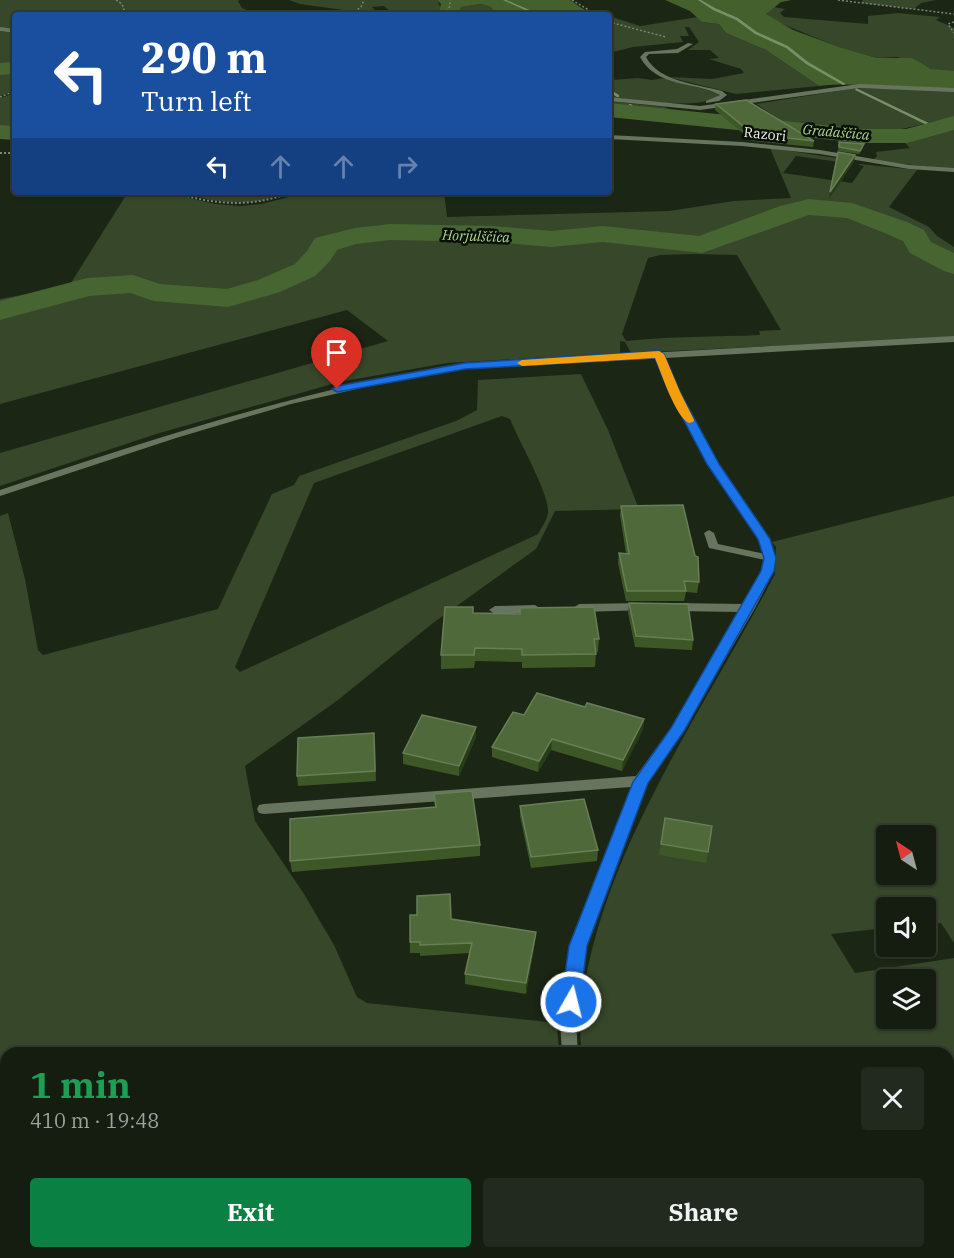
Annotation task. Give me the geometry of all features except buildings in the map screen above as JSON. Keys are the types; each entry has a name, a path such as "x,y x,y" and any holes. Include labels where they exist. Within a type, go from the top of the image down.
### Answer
{"street":[{"path":"644,102 699,103 717,100 724,95 659,75 644,61 647,53 678,51 688,46"},
{"path":"612,99 700,108 859,86 954,90"},
{"name":"Razori","path":"612,137 742,144 820,152 909,168 954,170"},
{"path":"0,493 198,427 337,389 465,366 954,339"},
{"path":"570,1047 568,1021 578,946 640,782 676,731 749,608 768,571 770,558 764,539 713,464 697,435 674,392 659,354"},
{"path":"709,533 712,546 770,558"},
{"path":"495,610 749,608"},
{"path":"264,809 640,782"}],"path":[{"path":"116,0 122,4 124,12"},
{"path":"354,12 361,8 364,0"},
{"path":"572,0 592,12"},
{"path":"838,0 954,14"},
{"path":"954,22 948,24 948,27 954,33"},
{"path":"612,23 652,31 688,46"},
{"path":"188,195 235,204 271,200 284,195"}],"green space":[{"path":"0,0 240,0 238,1 242,8 251,12 12,12 12,30 0,28"},
{"path":"289,0 437,0 443,12 391,12 384,6 372,7 376,12 357,12 300,4"},
{"path":"437,0 570,0 588,12 494,12 491,7 481,4 461,7 460,12 439,12 441,4"},
{"path":"665,0 792,0 781,2 766,14 793,30 842,48 877,58 912,58 931,69 954,71 954,89 819,86 766,50 726,33 719,24 702,22 690,11"},
{"path":"863,0 936,0 921,3 914,9 861,3"},
{"path":"481,4 491,7 494,12 460,12 461,7"},
{"path":"774,7 785,9 780,13 784,17 868,24 868,16 898,13 940,17 936,20 954,28 954,71 937,71 898,57 877,58 841,48 775,21 766,14"},
{"path":"612,17 640,26 698,17 702,22 719,24 726,33 766,50 819,86 736,94 668,77 712,79 744,73 741,69 709,59 719,58 710,50 688,50 699,42 689,27 685,27 689,36 680,36 683,42 633,47 612,52"},
{"path":"0,31 12,33 12,91 0,96"},
{"path":"664,78 718,93 719,96 698,103 650,102 612,97 612,80"},
{"path":"857,88 954,91 954,117 893,131 865,133 612,106 612,101 664,107 679,112 777,118 756,104"},
{"path":"12,94 12,126 0,126 0,98"},
{"path":"954,127 954,169 872,161 877,156 876,152 910,148 901,139 913,139"},
{"path":"770,148 843,159 846,163 796,156 783,173 852,183 864,166 858,165 860,164 917,170 889,207 929,227 937,236 954,247 954,337 631,353 625,342 620,341 620,353 447,363 339,382 156,434 0,486 0,453 388,341 347,310 0,404 0,299 69,286 126,195 177,195 215,204 240,206 262,204 296,195 444,195 447,217 669,211 734,201 791,198","holes":["693,254 737,255 781,330 759,331 760,335 626,341 622,334 648,258 660,255"]},
{"path":"279,195 253,202 220,201 198,197"},
{"path":"581,374 608,430 639,509 555,511 536,549 433,623 338,700 245,766 255,821 304,894 334,945 357,997 367,1003 557,1023 559,1047 0,1047 0,516 8,513 25,579 38,650 43,655 218,609 272,494 294,485 299,476 456,421 477,410 478,380","holes":["502,416 510,419 539,480 548,513 538,534 240,672 235,667 314,483"]},
{"path":"954,496 954,943 941,923 936,924 936,897 876,897 876,929 831,934 855,973 876,970 876,1029 936,1029 936,969 881,969 954,958 954,1047 581,1047 581,1007 592,948 610,892 659,783 775,574 776,547 772,542"}],"waterway":[{"path":"504,0 532,12"},
{"path":"699,0 737,19 756,33 787,47 807,63 844,84"},
{"path":"0,69 12,68"},
{"path":"856,89 936,128"},
{"path":"612,92 618,96"},
{"name":"Gradaščica","path":"630,105 639,113"},
{"name":"Gradaščica","path":"612,110 863,136 907,136 954,123"},
{"name":"Gradaščica","path":"0,132 12,133"},
{"name":"Horjulščica","path":"0,311 87,287 133,284 154,292 228,298 269,286 305,270 320,255 325,244 355,236 390,232 493,234 551,239 603,234 702,245 789,212 809,207 852,211 897,228 914,236 920,247 954,265"}],"slow traffic":[{"path":"522,363 659,354 674,392 689,420"}],"route":[{"path":"337,389 465,366 659,354 674,392 713,464 764,539 770,558 768,571 749,608 676,731 640,782 578,946 571,1002"}]}
